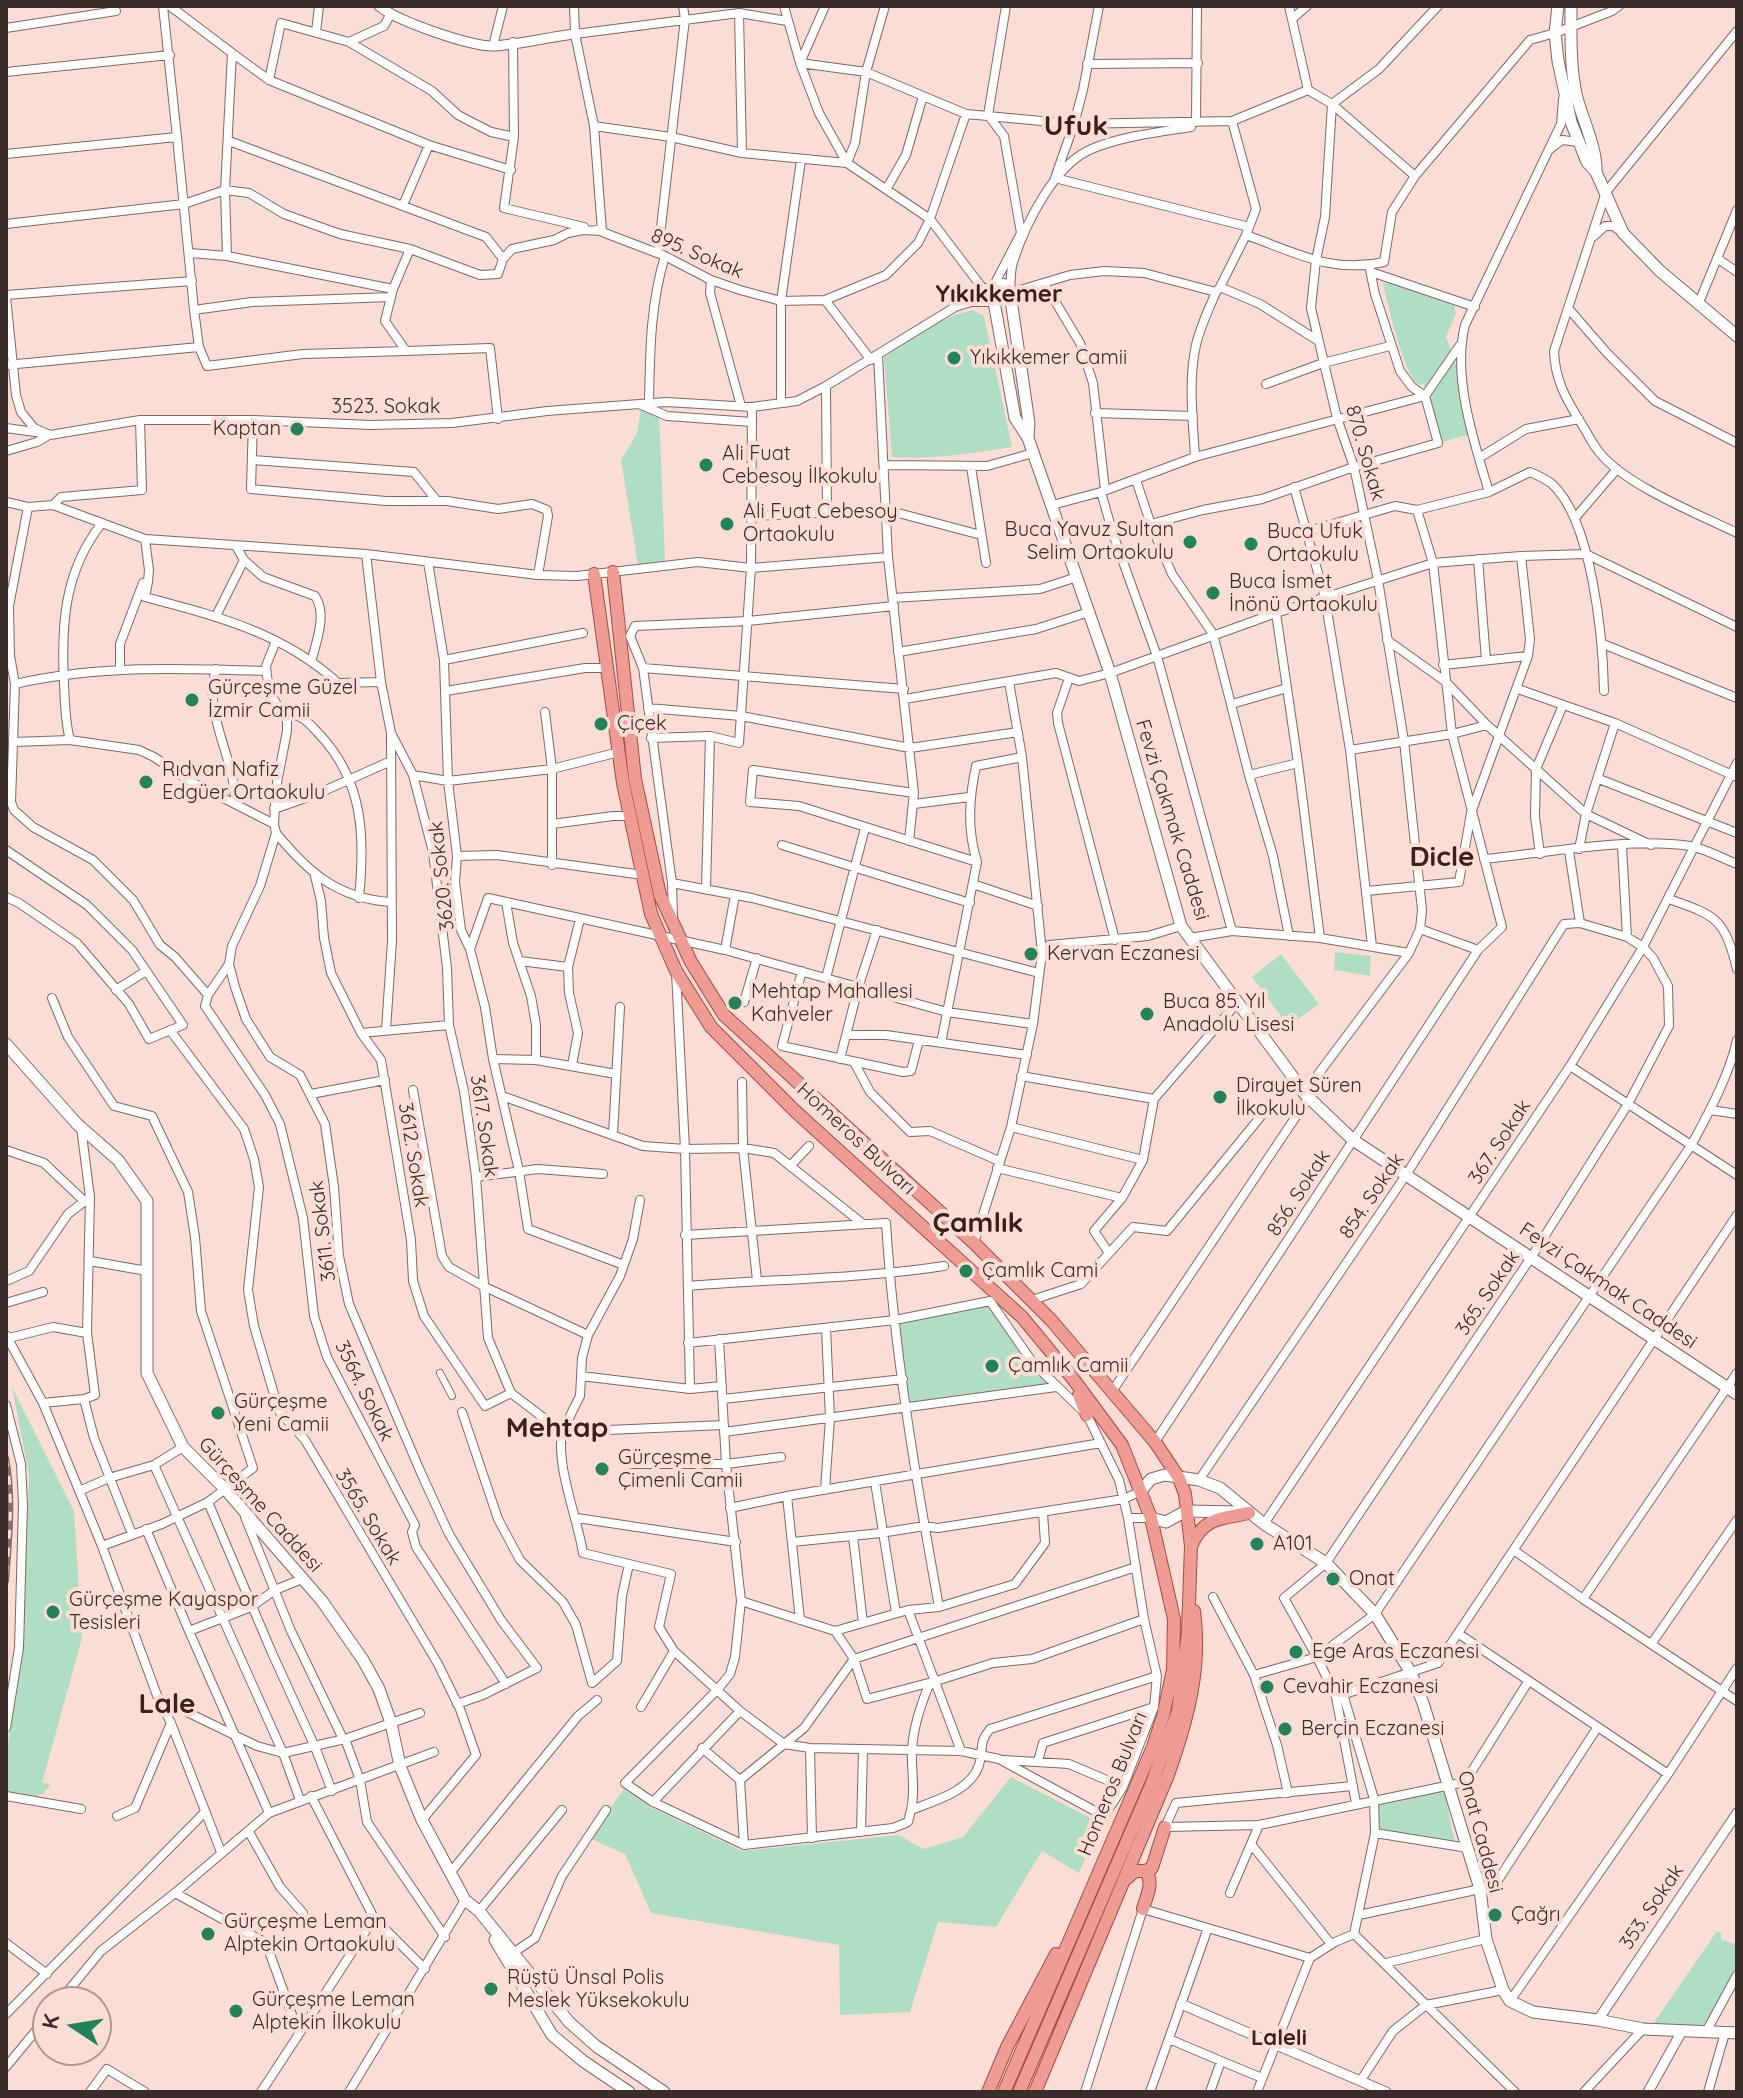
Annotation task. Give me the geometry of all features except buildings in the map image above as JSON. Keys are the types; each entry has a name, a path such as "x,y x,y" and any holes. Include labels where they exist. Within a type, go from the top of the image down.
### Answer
{"main road":[{"path":"1558,6 1555,33 1564,96 1587,162 1596,172 1623,233 1660,271 1737,336"},
{"path":"1571,6 1576,92 1588,139 1597,157 1596,172"},
{"path":"1005,285 1010,293 1006,302 1000,304 994,302 988,289 1005,285"},
{"name":"Fevzi Çakmak Caddesi","path":"1010,293 1029,423 1028,438"},
{"name":"Fevzi Çakmak Caddesi","path":"994,302 1015,418 1028,438 1110,673 1181,926 1307,1095 1353,1140 1732,1391"},
{"name":"Homeros Bulvarı","path":"613,572 635,779 660,895 681,940 724,1015 974,1243 1032,1300 1155,1442 1179,1478 1191,1546 1188,1632 1178,1711 1152,1783 1019,2092"},
{"name":"Homeros Bulvarı","path":"594,574 630,816 651,914 676,971 711,1027 795,1111 1022,1317 1122,1445 1151,1518 1174,1619 1173,1670 1158,1732 1004,2092"},
{"name":"Gürçeşme Caddesi","path":"6,1044 81,1127 118,1160 147,1201 147,1373 183,1447 225,1489 322,1601 363,1660 379,1689 391,1723 400,1766 422,1820 465,1900 479,1911"},
{"path":"977,1276 990,1301"},
{"path":"1074,1380 1087,1415"},
{"name":"Onat Caddesi","path":"1141,1491 1158,1476 1199,1480 1220,1488 1264,1524 1326,1563 1375,1614 1411,1673 1480,1889 1486,1939 1503,1990 1510,2001"},
{"path":"1151,1518 1166,1522 1186,1511 1249,1513"},
{"path":"1191,1546 1198,1530 1207,1523 1249,1513"},
{"path":"1035,2092 1168,1775 1192,1697 1198,1654 1190,1576"},
{"path":"1124,1881 1135,1871 1152,1868 1165,1827"},
{"path":"1143,1909 1151,1882 1145,1871"},
{"path":"988,2092 1041,1980 1083,1910"},
{"path":"479,1911 569,2022 664,2092"},
{"path":"479,1911 552,2035 583,2061 629,2092"},
{"path":"1510,2001 1533,2012 1643,2029 1731,2033"},
{"path":"559,2041 577,2034 586,2037"}],"street":[{"path":"163,6 194,310 199,347 207,366 303,354 490,348 498,419"},
{"path":"170,6 269,80 429,145 511,170 514,137 513,42"},
{"path":"316,32 319,6"},
{"path":"379,6 471,43 493,46 739,13 787,21"},
{"path":"493,46 503,6"},
{"path":"6,224 184,204 225,190 249,193 284,214 340,234 410,249 480,275 498,274 503,259 512,249 583,230 602,231 594,126 575,34 574,6"},
{"path":"649,403 651,322 685,19 683,6"},
{"path":"784,6 800,63 819,113 847,163"},
{"path":"800,63 825,6"},
{"path":"847,163 855,143 866,72 885,6"},
{"path":"1006,6 988,115 1004,136 1021,233"},
{"path":"594,126 671,137 742,153 847,163 930,219 988,289 1055,178 1074,124 1099,6"},
{"path":"1196,122 1197,6"},
{"path":"1289,6 1308,90 1332,104 1415,176"},
{"path":"1292,19 1307,6"},
{"path":"1332,104 1379,69 1438,6"},
{"path":"1370,269 1384,262 1392,212 1415,176 1530,40 1619,6"},
{"path":"6,28 116,11"},
{"path":"349,42 384,26 391,11"},
{"path":"739,13 742,153"},
{"path":"269,80 281,23 349,42 432,91 458,115 491,132 514,137"},
{"path":"1737,31 1606,192 1554,351 1554,373 1599,452 1634,481 1737,533"},
{"path":"227,256 225,190 232,53"},
{"path":"6,72 170,55"},
{"path":"800,63 866,72 966,114 1074,124 1232,121 1308,90"},
{"path":"1087,64 1198,63"},
{"path":"887,188 906,155 923,96"},
{"path":"1489,492 1461,378 1460,345 1465,325 1561,124 1564,96"},
{"name":"870. Sokak","path":"1111,1393 1307,1095 1409,953 1420,929 1422,910 1404,741 1378,580 1354,467 1337,418 1311,308 1325,217 1332,104"},
{"name":"895. Sokak","path":"511,170 504,208 602,231 661,254 711,280 781,301 825,300 886,275 918,243 930,219 966,114"},
{"path":"1055,178 1092,148 1217,121"},
{"path":"1195,457 1196,343 1256,209 1232,121"},
{"path":"6,154 177,137"},
{"path":"1550,149 1562,140 1579,142"},
{"path":"229,141 486,237 503,259"},
{"path":"403,205 429,145"},
{"path":"781,403 781,301 801,160"},
{"path":"1055,178 1248,231 1329,265 1370,269 1475,307"},
{"name":"Fevzi Çakmak Caddesi","path":"1010,293 1012,265 1055,178"},
{"path":"1698,305 1737,210"},
{"path":"1587,247 1597,231 1605,226 1613,226 1623,233"},
{"path":"406,351 385,321 392,293 410,249"},
{"path":"190,253 227,256 392,293"},
{"path":"1717,258 1737,272"},
{"path":"1113,534 1203,510 1262,499 1354,467 1438,443 1425,396 1412,387 1400,371 1390,346 1370,269"},
{"path":"1010,293 1085,272 1125,271 1182,281 1260,304 1317,340"},
{"path":"711,280 710,293 741,406"},
{"path":"46,434 21,412 9,364 6,296 192,281"},
{"path":"1044,283 1080,343 1093,383 1103,491 1113,534 1157,656 1232,931"},
{"name":"3523. Sokak","path":"46,434 140,420 253,420 371,425 498,419 547,411 649,403 752,407 797,401 875,358 955,307 970,292 988,289"},
{"path":"194,310 252,302 392,293"},
{"path":"825,300 875,358 886,465 888,557 914,793 909,841"},
{"path":"955,307 971,302 994,302"},
{"path":"1568,308 1655,401 1737,443"},
{"path":"1052,505 1136,480 1195,457 1425,396 1460,345"},
{"path":"1266,384 1323,363 1390,346"},
{"path":"9,364 199,347"},
{"path":"826,386 827,512"},
{"path":"638,404 667,416 752,422"},
{"path":"651,738 710,736 739,743 751,568 752,407"},
{"path":"1095,413 1193,416"},
{"path":"1479,458 1526,429 1579,419"},
{"path":"53,505 61,497 142,490 140,420"},
{"path":"253,420 251,489 437,501 498,509 532,504 547,510 538,575"},
{"path":"6,428 46,434"},
{"path":"6,451 37,442 46,434"},
{"path":"886,465 987,466 1033,453"},
{"path":"253,460 414,472 437,501"},
{"path":"971,467 986,563"},
{"path":"1575,518 1617,469"},
{"path":"1305,532 1395,506 1417,510 1489,492 1530,472 1552,484 1575,518 1586,554 1603,644 1604,691"},
{"path":"1136,480 1172,574 1213,634 1273,856 1289,936"},
{"path":"1294,487 1325,598 1350,750 1372,946"},
{"path":"6,502 28,507 53,505 145,539 366,554 538,575 577,576 698,562 751,568 888,557"},
{"path":"28,507 9,606 10,656 15,684 11,802 14,810 33,827 93,860 133,900 160,945 175,957 208,995 229,964 232,946 260,886 275,828 274,809 287,731 287,721 270,693 266,671 276,641"},
{"path":"752,516 887,510 981,535"},
{"path":"1417,510 1433,563 1452,734 1484,859 1651,845 1693,847 1737,864"},
{"path":"70,740 63,633 71,579 87,542 102,523"},
{"path":"145,539 149,570 145,597 216,616 276,641 312,659 338,683 381,682"},
{"path":"236,546 244,560 263,577 315,596 319,603 320,623 312,659"},
{"name":"3617. Sokak","path":"366,554 381,682 391,733 413,775 433,852 447,968 449,1025 464,1091 476,1177 488,1338 511,1393 562,1432"},
{"path":"905,699 1056,673 1079,681 1433,563 1478,559 1586,554 1737,627"},
{"path":"1367,891 1459,882 1471,813 1528,656 1530,639 1521,556"},
{"path":"1478,559 1486,660"},
{"path":"216,616 244,560"},
{"name":"3620. Sokak","path":"428,562 444,660 448,781 457,856 455,882 461,930 470,949 485,1007 528,1229 624,1265"},
{"path":"673,924 672,883 643,668 630,636 635,626 748,621 893,602 1040,589 1077,577"},
{"path":"120,670 120,644 143,583 148,582"},
{"path":"898,652 1036,629 1089,612"},
{"path":"1276,613 1320,938"},
{"path":"444,660 583,633"},
{"path":"1387,640 1446,682 1497,735 1586,814 1651,845"},
{"path":"1603,644 1737,698"},
{"path":"1443,665 1528,656"},
{"path":"446,691 585,668 607,668"},
{"path":"643,668 904,689"},
{"path":"216,669 212,697 236,786 235,803"},
{"path":"15,684 64,674 120,670 266,671"},
{"path":"1069,678 1057,713 1058,723 1115,940"},
{"path":"974,1243 1011,1127 1033,1024 1042,953 1022,757 1009,682"},
{"path":"1232,704 1287,688"},
{"path":"1518,689 1615,723 1734,776"},
{"path":"1540,854 1535,817 1536,769 1563,705"},
{"path":"648,708 741,716 910,748 1018,732"},
{"path":"279,709 305,719 334,750 349,781 359,806 363,856 359,898"},
{"path":"545,712 552,769 552,865"},
{"path":"1579,849 1586,814 1615,723"},
{"path":"1350,750 1452,734 1487,725"},
{"path":"386,1030 392,941 391,733"},
{"path":"706,889 710,736"},
{"path":"13,742 70,740 139,750 275,828 315,876 359,898 390,902"},
{"path":"413,775 448,781 552,769 619,752"},
{"path":"941,1043 977,862 971,841 969,797 976,766 1022,757"},
{"path":"274,809 349,781 391,761"},
{"path":"1249,775 1298,763"},
{"name":"367. Sokak","path":"1264,1524 1570,1066 1643,947 1693,847 1734,776 1737,763"},
{"path":"914,793 753,770 750,802 799,806 977,862"},
{"path":"1599,779 1737,833"},
{"path":"914,804 969,797"},
{"path":"552,824 630,816"},
{"path":"826,978 865,828"},
{"path":"782,845 970,903"},
{"path":"1622,846 1627,937"},
{"path":"6,850 87,905 132,950 183,1025 149,1039 129,1004 77,943 6,897"},
{"path":"1569,851 1580,923 1627,937 1643,947"},
{"path":"457,856 497,855 552,865 643,875"},
{"name":"856. Sokak","path":"1155,1442 1478,950 1502,927 1484,859"},
{"name":"3612. Sokak","path":"315,876 331,973 361,1033 381,1060 411,1240 413,1281 424,1316 485,1406 511,1393"},
{"path":"672,883 735,895 1039,973"},
{"path":"973,884 1038,906"},
{"path":"725,950 735,895"},
{"path":"470,949 488,898 725,950 947,1012 1033,1024"},
{"path":"1669,899 1707,912 1720,925 1729,938 1737,969"},
{"path":"506,902 513,943 536,1025 536,1060"},
{"path":"572,1065 578,1033 569,993 568,967 580,919"},
{"name":"854. Sokak","path":"1199,1480 1406,1175 1564,924 1580,923"},
{"path":"1042,953 1049,945 1148,936 1181,926"},
{"path":"1420,929 1478,950"},
{"path":"840,1059 877,930"},
{"path":"1190,938 1232,931 1320,938 1409,953"},
{"name":"365. Sokak","path":"1317,1657 1284,1598 1326,1563 1532,1256 1628,1104 1669,1026 1668,986 1643,947"},
{"path":"744,1002 757,958"},
{"path":"520,961 568,967"},
{"name":"3611. Sokak","path":"229,964 246,1019 270,1057 300,1075 325,1124 339,1256 349,1304 449,1534 501,1620 537,1668 506,1684"},
{"path":"116,990 146,971"},
{"path":"676,971 685,1149 690,1389"},
{"path":"802,971 782,1046 911,1071 919,1040"},
{"name":"3564. Sokak","path":"208,995 205,1006 265,1095 280,1124 303,1218 314,1316 327,1357 415,1525 412,1532 416,1547 506,1684"},
{"path":"52,998 68,1037 114,1106 152,1116 188,1192 201,1311 253,1468 208,1502 102,1546"},
{"path":"1109,1253 1094,1231 1122,1198 1143,1160 1154,1099 1238,1002"},
{"path":"613,1135 620,1007"},
{"path":"361,1033 449,1025"},
{"name":"3565. Sokak","path":"170,1030 244,1129 254,1159 259,1187 248,1290 254,1326 279,1411 305,1440 438,1664 476,1755 422,1820"},
{"path":"846,1035 886,1035 1027,1055"},
{"path":"1254,1675 1317,1657 1375,1614 1692,1144 1710,1110 1737,1040"},
{"path":"493,1059 536,1060 616,1074"},
{"path":"854,1062 870,1092 910,1132 930,1131 998,1165 1122,1198"},
{"path":"1570,1066 1737,1175"},
{"path":"1021,1076 1154,1099"},
{"path":"1032,1300 1081,1284 1133,1227 1167,1231 1293,1077"},
{"path":"311,1094 385,1080"},
{"path":"742,1082 743,1148 757,1280"},
{"path":"413,1090 442,1256 449,1267 588,1335"},
{"path":"502,1096 643,1146 743,1148 774,1153 863,1224"},
{"path":"1710,1110 1737,1114"},
{"path":"43,1403 95,1395 87,1333 90,1261 81,1127"},
{"path":"1011,1127 1143,1160"},
{"path":"791,1165 809,1146"},
{"path":"6,1150 44,1163 86,1199"},
{"path":"476,1177 538,1169 603,1174"},
{"path":"6,1281 29,1271 68,1214 86,1199"},
{"path":"640,1200 633,1239 624,1265 588,1335 582,1358 580,1396 562,1432 561,1463 577,1518 583,1553 671,1574 659,1627 674,1651 740,1711 784,1744 810,1748 961,1751 999,1759 1069,1764 1123,1787"},
{"path":"1340,1696 1438,1663 1737,1215"},
{"path":"685,1235 886,1223 889,1274 916,1475 939,1607"},
{"path":"90,1261 147,1271"},
{"path":"688,1286 889,1274 944,1266"},
{"path":"6,1303 43,1292"},
{"path":"688,1343 895,1320 990,1301 1033,1363 1087,1415 1119,1480 1124,1499 1157,1676 1154,1707 1123,1787 1104,1816 999,1759"},
{"path":"87,1333 53,1327 7,1336 43,1403 221,1852"},
{"path":"825,1490 830,1418 826,1328"},
{"path":"719,1339 726,1464 741,1601 735,1657 730,1674 718,1689 625,1783 653,1802 744,1845 893,1828 908,1822 914,1798 912,1750 916,1723 928,1687 936,1681"},
{"path":"440,1373 452,1396"},
{"path":"1583,1599 1732,1391 1737,1373"},
{"path":"581,1376 690,1389 722,1386"},
{"path":"723,1399 903,1379"},
{"path":"562,1432 724,1429 907,1409 1056,1387"},
{"path":"84,1399 109,1478 132,1534"},
{"path":"6,1405 21,1464 23,1504 19,1648 6,1728"},
{"path":"462,1412 498,1519 520,1560 563,1602 576,1625 592,1683 617,1661 622,1596 629,1564"},
{"path":"730,1508 1101,1443"},
{"path":"79,1491 109,1478 154,1465 183,1447"},
{"path":"631,1464 726,1464 781,1457"},
{"path":"154,1465 283,1753 300,1800"},
{"path":"875,1482 896,1613"},
{"path":"792,1542 924,1526 938,1528 1124,1499 1141,1491"},
{"path":"787,1496 800,1620"},
{"path":"208,1502 332,1791"},
{"path":"242,1509 313,1681 344,1739 360,1780 367,1822 445,1937"},
{"path":"741,1601 835,1631 908,1610 939,1607 1015,1584 1045,1543 1043,1512"},
{"path":"577,1518 736,1542"},
{"path":"1128,1518 1151,1518"},
{"path":"1652,1643 1737,1520"},
{"path":"146,1529 269,1813"},
{"path":"853,1536 863,1623"},
{"path":"1515,1551 1737,1701"},
{"path":"740,1780 804,1728 854,1659 1136,1567"},
{"path":"189,1631 251,1607 275,1590 302,1579"},
{"path":"1213,1597 1254,1675 1277,1745 1288,1793"},
{"path":"908,1610 961,1751"},
{"path":"835,1631 854,1659 867,1699 993,1663 1032,1659 1144,1619"},
{"path":"1459,1634 1668,1774"},
{"path":"641,1707 674,1651"},
{"path":"1317,1657 1340,1696 1374,1799 1375,1833 1354,1934"},
{"path":"1510,2001 1668,1774 1737,1668"},
{"path":"911,1810 961,1788 979,1768 982,1739 990,1729 1157,1676"},
{"path":"1353,1786 1176,1803 1165,1827 1259,1825 1465,1782 1528,1682"},
{"path":"457,1704 506,1684"},
{"path":"1340,1696 1356,1803"},
{"path":"158,1698 257,1746 283,1753 344,1739 420,1713"},
{"path":"450,1873 578,1716 597,1700"},
{"path":"1038,1761 1043,1743 1154,1707"},
{"path":"653,1802 740,1711"},
{"path":"117,1816 135,1808 171,1723"},
{"path":"1359,1915 1480,1889 1498,1880 1597,1728"},
{"path":"702,1748 740,1780 744,1845"},
{"path":"810,1748 812,1838"},
{"path":"861,1832 863,1749"},
{"path":"72,1986 101,1951 269,1813 434,1752"},
{"path":"6,1796 81,1809"},
{"path":"311,1796 374,1918 425,1969"},
{"path":"479,1911 562,1810"},
{"path":"513,1953 535,1938 562,1876 606,1810"},
{"path":"6,2014 205,1812"},
{"name":"353. Sokak","path":"1598,2020 1737,1813"},
{"path":"1230,1893 1259,1825"},
{"path":"249,1832 280,1887 303,1913"},
{"path":"1375,1833 1468,1848"},
{"path":"1251,1844 1331,1944"},
{"path":"175,1893 266,1943 299,2034"},
{"path":"349,2092 465,1900"},
{"path":"1085,2092 1143,1909 1310,1958"},
{"path":"261,2092 374,1918"},
{"path":"1150,2092 1208,1928"},
{"path":"1257,2092 1310,1958 1354,1934"},
{"path":"1354,1934 1515,2092"},
{"path":"1386,1963 1486,1939"},
{"path":"6,1943 47,1974"},
{"path":"1706,2032 1737,1975"},
{"path":"1361,2080 1393,2031 1426,2005 1503,1990"},
{"path":"1181,2004 1386,2092"},
{"path":"1584,2092 1643,2029"},
{"path":"1648,2092 1682,2031"},
{"path":"1708,2092 1731,2033"},
{"path":"6,2067 32,2035"},
{"path":"1169,2039 1262,2078"},
{"path":"1210,2092 1221,2061"},
{"path":"90,2092 107,2069 145,2092"}],"green space":[{"path":"1390,283 1454,304 1456,313 1446,337 1461,378 1474,433 1438,443 1424,384 1419,385 1413,379 1397,339 1383,284"},
{"path":"973,310 984,316 1012,447 937,457 892,457 884,357 938,323"},
{"path":"641,409 659,411 665,561 638,565 621,460 637,433"},
{"path":"1335,952 1371,956 1370,976 1334,970"},
{"path":"1281,954 1319,1004 1288,1026 1252,977"},
{"path":"990,1301 1056,1387 907,1409 895,1320"},
{"path":"12,1387 74,1511 82,1638 42,1783 50,1784 37,1796 6,1791 6,1758 23,1649 29,1475"},
{"path":"1011,1777 1100,1823 1079,1873 1042,1851 996,1927 938,1922 910,2012 840,2015 839,1945 651,1913 625,1854 589,1838 624,1789 650,1807 742,1851 899,1835 923,1849 963,1837"},
{"path":"1444,1792 1455,1842 1377,1830 1376,1803"},
{"path":"1717,1931 1721,1933 1721,1940 1737,1944 1737,1975 1703,2026 1653,2024"}],"railway":[{"path":"6,1458 10,1504 6,1581"}],"place":[{"name":"Yıkıkkemer Camii","path":"954,358"},
{"name":"Kaptan","path":"297,429"},
{"name":"Ali Fuat Cebesoy İlkokulu","path":"706,465"},
{"name":"Ali Fuat Cebesoy Ortaokulu","path":"727,524"},
{"name":"Buca Yavuz Sultan Selim Ortaokulu","path":"1190,542"},
{"name":"Buca Ufuk Ortaokulu","path":"1251,544"},
{"name":"Buca İsmet İnönü Ortaokulu","path":"1213,593"},
{"name":"Gürçeşme Güzel İzmir Camii","path":"192,700"},
{"name":"Çiçek","path":"601,724"},
{"name":"Rıdvan Nafiz Edgüer Ortaokulu","path":"146,782"},
{"name":"Kervan Eczanesi","path":"1031,954"},
{"name":"Mehtap Mahallesi Kahveler","path":"735,1003"},
{"name":"Buca 85. Yıl Anadolu Lisesi","path":"1147,1014"},
{"name":"Dirayet Süren İlkokulu","path":"1220,1097"},
{"name":"Çamlık Cami","path":"966,1271"},
{"name":"Çamlık Camii","path":"992,1366"},
{"name":"Gürçeşme Yeni Camii","path":"218,1413"},
{"name":"Gürçeşme Çimenli Camii","path":"602,1469"},
{"name":"A101","path":"1257,1544"},
{"name":"Onat","path":"1333,1579"},
{"name":"Gürçeşme Kayaspor Tesisleri","path":"53,1612"},
{"name":"Ege Aras Eczanesi","path":"1296,1652"},
{"name":"Cevahir Eczanesi","path":"1267,1687"},
{"name":"Berçin Eczanesi","path":"1285,1729"},
{"name":"Çağrı","path":"1495,1915"},
{"name":"Gürçeşme Leman Alptekin Ortaokulu","path":"208,1934"},
{"name":"Rüştü Ünsal Polis Meslek Yüksekokulu","path":"491,1989"},
{"name":"Gürçeşme Leman Alptekin İlkokulu","path":"236,2011"}],"district":[{"name":"Ufuk","path":"1076,127"},
{"name":"Yıkıkkemer","path":"999,295"},
{"name":"Dicle","path":"1442,858"},
{"name":"Çamlık","path":"978,1224"},
{"name":"Mehtap","path":"557,1429"},
{"name":"Lale","path":"167,1705"},
{"name":"Laleli","path":"1279,2038"}]}
